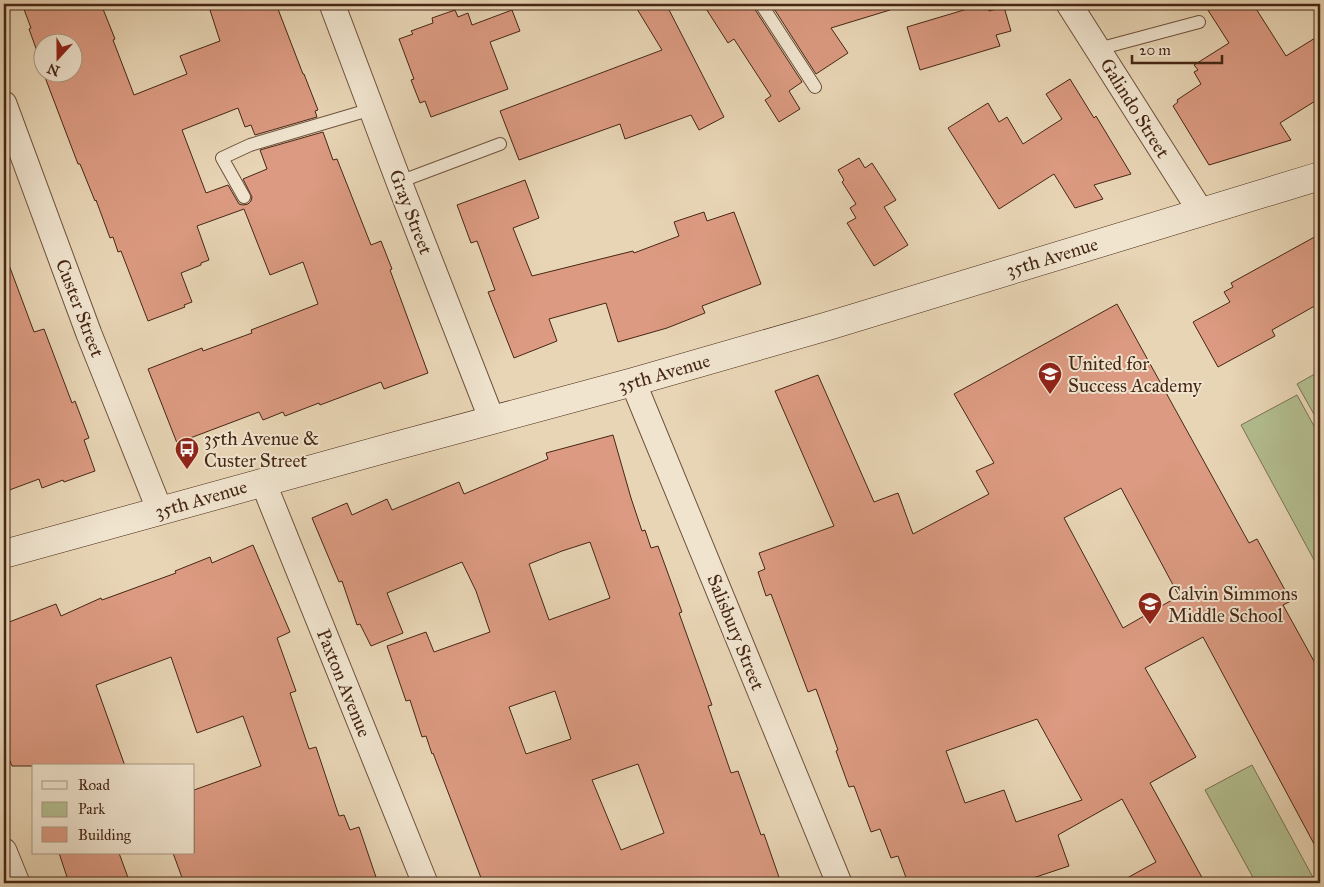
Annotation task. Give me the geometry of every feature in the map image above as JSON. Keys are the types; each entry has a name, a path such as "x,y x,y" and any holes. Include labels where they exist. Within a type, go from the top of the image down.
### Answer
{"main road":[{"name":"35th Avenue","path":"4,554 633,382 828,326 1320,176"}],"street":[{"name":"Gray Street","path":"332,4 492,420"},
{"name":"Galindo Street","path":"1069,4 1201,212"},
{"name":"Custer Street","path":"4,104 89,334 160,511"},
{"name":"Salisbury Street","path":"633,382 839,883"},
{"name":"Paxton Avenue","path":"263,482 425,883"},
{"path":"4,851 17,883"}],"lane":[{"path":"761,4 815,87"},
{"path":"1098,49 1199,22"},
{"path":"244,197 222,158 250,145 372,109"},
{"path":"399,182 500,144"}],"green space":[{"path":"1320,371 1320,425 1297,384"},
{"path":"1297,395 1320,437 1320,571 1241,425"},
{"path":"1252,765 1316,883 1256,883 1205,790"}],"building":[{"path":"22,4 101,4 134,95 187,74 180,56 220,41 210,10 227,4 276,4 318,110 315,111 317,117 255,135 251,125 245,127 238,108 182,130 206,193 228,185 239,204 248,204 252,197 243,179 267,169 260,150 323,132 333,160 337,159 371,245 381,241 428,373 384,389 381,382 285,416 283,412 263,420 259,412 177,443 148,369 202,348 203,351 252,333 251,330 318,304 303,262 270,275 244,209 197,226 209,260 181,273 192,302 184,305 185,307 148,321 121,251 118,252 113,237 110,238 96,200 80,164 78,164 47,82 82,82 82,32 32,32 32,37 29,29 31,28"},
{"path":"634,4 666,4 724,117 699,130 691,115 625,139 620,124 519,160 500,111 662,50"},
{"path":"703,4 753,4 802,82 789,91 800,109 779,122 765,100 771,96 734,39 728,43"},
{"path":"771,4 889,4 890,10 831,28 848,53 816,74"},
{"path":"987,4 989,11 1004,7 1011,31 996,35 1000,46 920,70 907,27"},
{"path":"1204,4 1253,4 1286,56 1320,35 1320,98 1280,123 1291,140 1209,165 1173,106 1178,102 1177,100 1201,84 1194,72 1198,70 1194,65 1229,43"},
{"path":"455,10 458,17 468,13 472,25 512,10 520,31 490,42 508,89 431,117 425,101 420,103 411,80 414,79 399,39 413,34 411,31 433,23 432,18"},
{"path":"1070,79 1094,118 1096,116 1131,174 1094,185 1103,199 1075,208 1054,174 999,209 948,128 988,103 999,122 1007,117 1023,144 1062,119 1046,94"},
{"path":"859,158 865,168 872,163 896,200 884,207 908,245 874,266 847,223 856,218 850,208 856,204 842,182 844,180 838,170"},
{"path":"525,180 539,218 513,228 532,276 633,251 634,253 679,236 674,222 704,212 707,221 734,212 761,284 702,306 705,313 667,328 618,342 606,303 549,319 557,341 514,358 488,292 495,290 477,241 471,243 457,205"},
{"path":"1320,234 1320,303 1272,330 1275,336 1218,367 1193,322 1230,302 1224,292 1233,287 1231,283"},
{"path":"4,257 6,257 34,332 44,329 72,403 75,401 89,438 84,440 95,471 42,488 39,479 4,492"},
{"path":"1117,304 1249,543 1257,539 1291,601 1283,605 1320,672 1320,855 1203,637 1145,668 1196,757 1150,783 1205,883 1118,883 1156,862 1122,799 1058,835 1069,866 1018,883 908,883 898,856 891,858 880,829 871,832 854,786 849,787 816,689 808,692 771,594 766,596 758,572 765,569 759,553 834,526 775,391 818,375 874,502 898,493 913,534 989,494 976,471 994,463 954,394","holes":["1121,488 1179,596 1123,628 1064,518","1037,719 1082,800 1016,822 1004,790 965,803 946,751"]},
{"path":"613,435 642,531 645,530 651,548 658,546 682,612 679,613 712,705 708,706 731,773 738,771 761,835 764,834 781,883 483,883 426,736 422,737 410,700 406,701 387,646 426,632 434,652 490,632 476,591 462,562 387,593 403,633 371,646 360,624 357,625 342,581 339,582 312,518 347,503 352,515 387,499 392,510 459,482 464,494 548,459 546,453","holes":["590,542 610,598 549,620 529,564","555,691 571,739 526,754 509,707","638,764 664,833 621,850 592,780"]},
{"path":"253,545 290,632 277,638 296,691 290,693 309,749 316,747 339,816 344,815 350,830 359,827 378,883 184,883 173,854 195,854 195,790 261,766 243,716 197,733 171,657 96,685 124,764 32,764 32,766 12,766 4,747 4,624 56,604 61,616 101,598 102,600 176,573 175,571 210,557 212,563"},
{"path":"59,854 119,854 130,883 69,883"}],"place":[{"name":"United for Success Academy","path":"1050,395"},
{"name":"35th Avenue & Custer Street","path":"187,470"},
{"name":"Calvin Simmons Middle School","path":"1150,625"}]}
